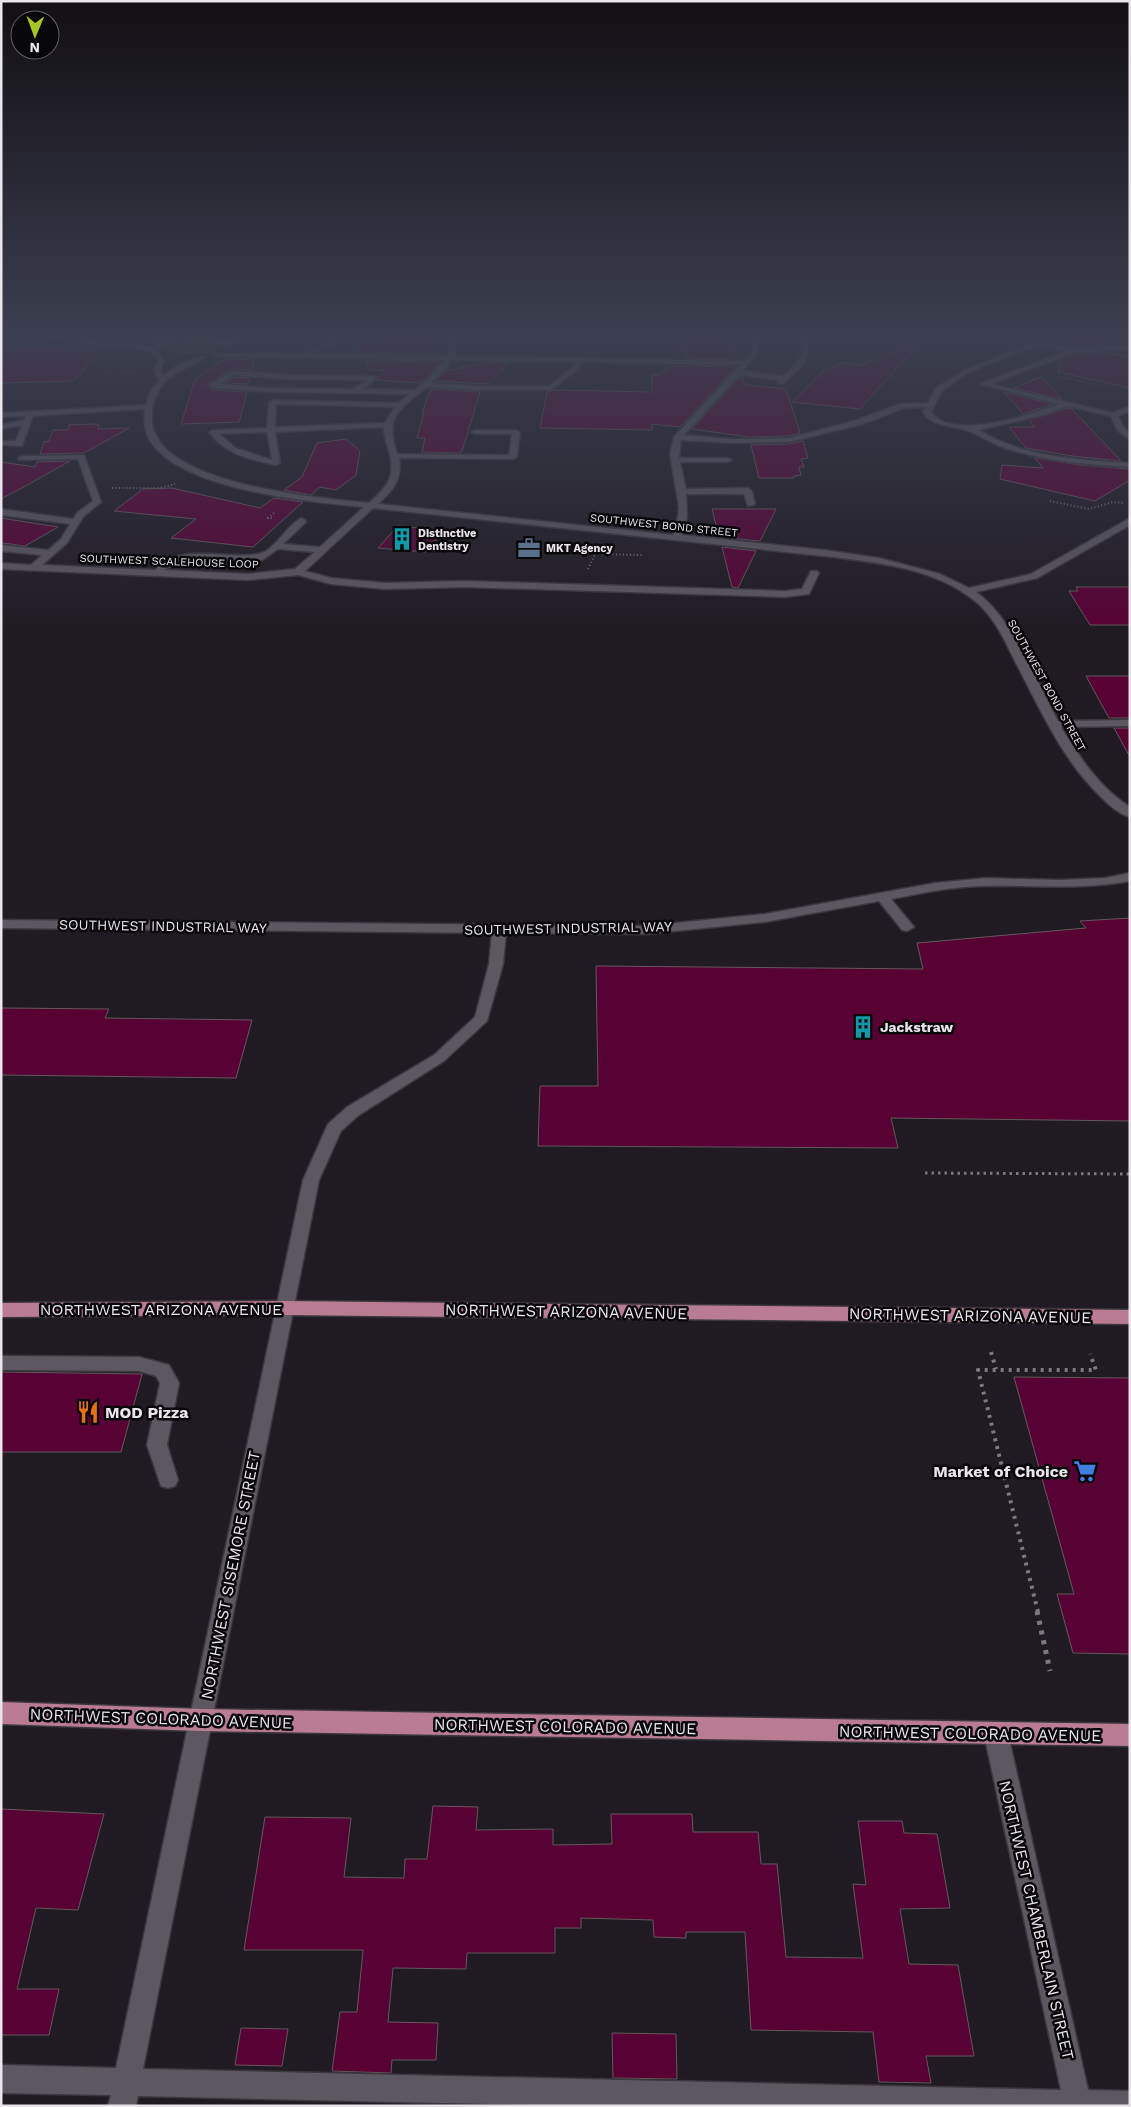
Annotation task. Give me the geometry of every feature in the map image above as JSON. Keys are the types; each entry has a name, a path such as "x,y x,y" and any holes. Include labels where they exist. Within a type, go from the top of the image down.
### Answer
{"main road":[{"name":"NORTHWEST ARIZONA AVENUE","path":"1,1310 284,1308 1130,1317"},
{"name":"NORTHWEST COLORADO AVENUE","path":"1,1714 201,1720 1130,1735"}],"street":[{"path":"1,444 19,444 23,433"},
{"name":"SOUTHWEST BOND STREET","path":"151,433 153,441 166,455 188,468 265,492 371,507 824,553 885,562 934,575 969,591 987,606 1002,626 1054,724 1092,782 1130,813"},
{"path":"214,433 221,442 233,449 257,459 276,464 271,433"},
{"path":"298,572 388,490 396,476 394,456 388,433"},
{"path":"394,456 513,457 516,433"},
{"path":"676,538 682,526 684,512 674,445 682,433"},
{"path":"678,438 733,441 789,440 815,433"},
{"path":"978,433 1017,448 1049,456 1130,465"},
{"path":"22,458 81,457 96,502 80,515 64,541 34,568"},
{"path":"675,460 728,460"},
{"path":"681,492 748,491 751,504"},
{"path":"1,512 75,522"},
{"path":"969,591 1034,576 1130,520"},
{"path":"157,573 164,564 179,558 262,557 302,521"},
{"path":"276,546 322,550"},
{"path":"1,548 50,553"},
{"name":"SOUTHWEST SCALEHOUSE LOOP","path":"1,566 248,577 298,572"},
{"path":"298,572 331,581 385,586 474,584 785,594 806,592 814,573"},
{"path":"1054,724 1130,723"},
{"name":"SOUTHWEST INDUSTRIAL WAY","path":"1,924 646,930 764,918 935,887 986,882 1059,884 1105,882 1130,877"},
{"path":"883,897 907,927"},
{"name":"NORTHWEST SISEMORE STREET","path":"124,2094 311,1180 334,1128 353,1111 439,1058 482,1018 496,964 499,930"},
{"path":"1,1362 139,1364 162,1370 170,1383 157,1446 168,1480"},
{"name":"NORTHWEST CHAMBERLAIN STREET","path":"996,1734 1078,2105"},
{"path":"1,2079 124,2094 1130,2105"}],"path":[{"path":"92,488 160,488 185,481"},
{"path":"1050,501 1083,508 1098,508 1113,502 1128,504"},
{"path":"581,568 588,569 597,548 604,546"},
{"path":"595,554 631,556"},
{"path":"925,1174 1130,1174"},
{"path":"991,1352 996,1369"},
{"path":"1050,1671 1034,1594 978,1370 1096,1370 1090,1354"}],"building":[{"path":"52,433 119,433 84,453 40,454 44,442 49,441"},
{"path":"418,433 467,433 462,451 459,453 422,452 425,438 417,438"},
{"path":"723,433 799,433 789,436 749,437"},
{"path":"1014,433 1095,433 1121,461 1072,456 1026,448"},
{"path":"346,439 360,451 356,475 336,490 320,487 311,495 284,490 302,477 317,443"},
{"path":"803,441 808,458 801,459 804,467 799,467 801,475 794,476 794,478 759,478 751,445 789,444"},
{"path":"1035,458 1081,465 1129,469 1130,480 1095,501 1000,479 1002,465 1043,468"},
{"path":"70,461 1,499 1,462 35,467 37,462"},
{"path":"172,488 260,508 274,498 303,502 253,547 171,538 196,519 114,511 143,489"},
{"path":"712,509 776,509 760,541 719,537"},
{"path":"1,518 58,527 25,546 1,543"},
{"name":"Distinctive Dentistry","path":"398,526 444,530 425,552 378,548"},
{"path":"722,547 756,551 738,588 732,587"},
{"path":"1076,587 1130,587 1130,625 1090,625 1069,591 1078,591"},
{"path":"1086,676 1130,676 1130,718 1109,718"},
{"path":"1114,728 1130,728 1130,757"},
{"name":"Jackstraw","path":"1130,918 1130,1121 891,1118 898,1148 538,1146 540,1086 598,1086 596,966 923,969 917,943 1086,928 1080,921"},
{"path":"1,1008 109,1009 105,1018 252,1020 236,1078 1,1075"},
{"name":"MOD Pizza","path":"1,1372 142,1374 121,1452 1,1452"},
{"name":"Market of Choice","path":"1014,1377 1130,1378 1130,1654 1073,1653 1057,1594 1074,1594"},
{"path":"433,1806 478,1807 476,1830 553,1829 553,1845 612,1844 611,1814 692,1814 693,1832 758,1832 761,1864 777,1864 786,1957 863,1958 853,1884 866,1885 858,1821 902,1821 904,1833 937,1834 950,1908 900,1909 909,1964 958,1965 974,2056 926,2056 931,2083 879,2082 873,2032 751,2030 745,1932 686,1932 686,1938 654,1937 653,1920 581,1918 581,1928 555,1928 555,1953 467,1953 466,1969 393,1968 388,2022 438,2023 436,2060 392,2060 391,2073 332,2071 340,2012 357,2012 363,1950 244,1950 265,1817 351,1818 344,1877 404,1878 405,1859 427,1859"},
{"path":"1,1809 104,1814 78,1910 36,1908 17,1989 59,1989 49,2035 1,2035"},
{"path":"241,2028 288,2029 282,2066 235,2065"},
{"path":"612,2033 676,2034 677,2079 613,2078"}],"place":[{"name":"Distinctive Dentistry","path":"402,539"},
{"name":"MKT Agency","path":"529,548"},
{"name":"Jackstraw","path":"863,1027"},
{"name":"MOD Pizza","path":"88,1412"},
{"name":"Market of Choice","path":"1085,1471"}]}
